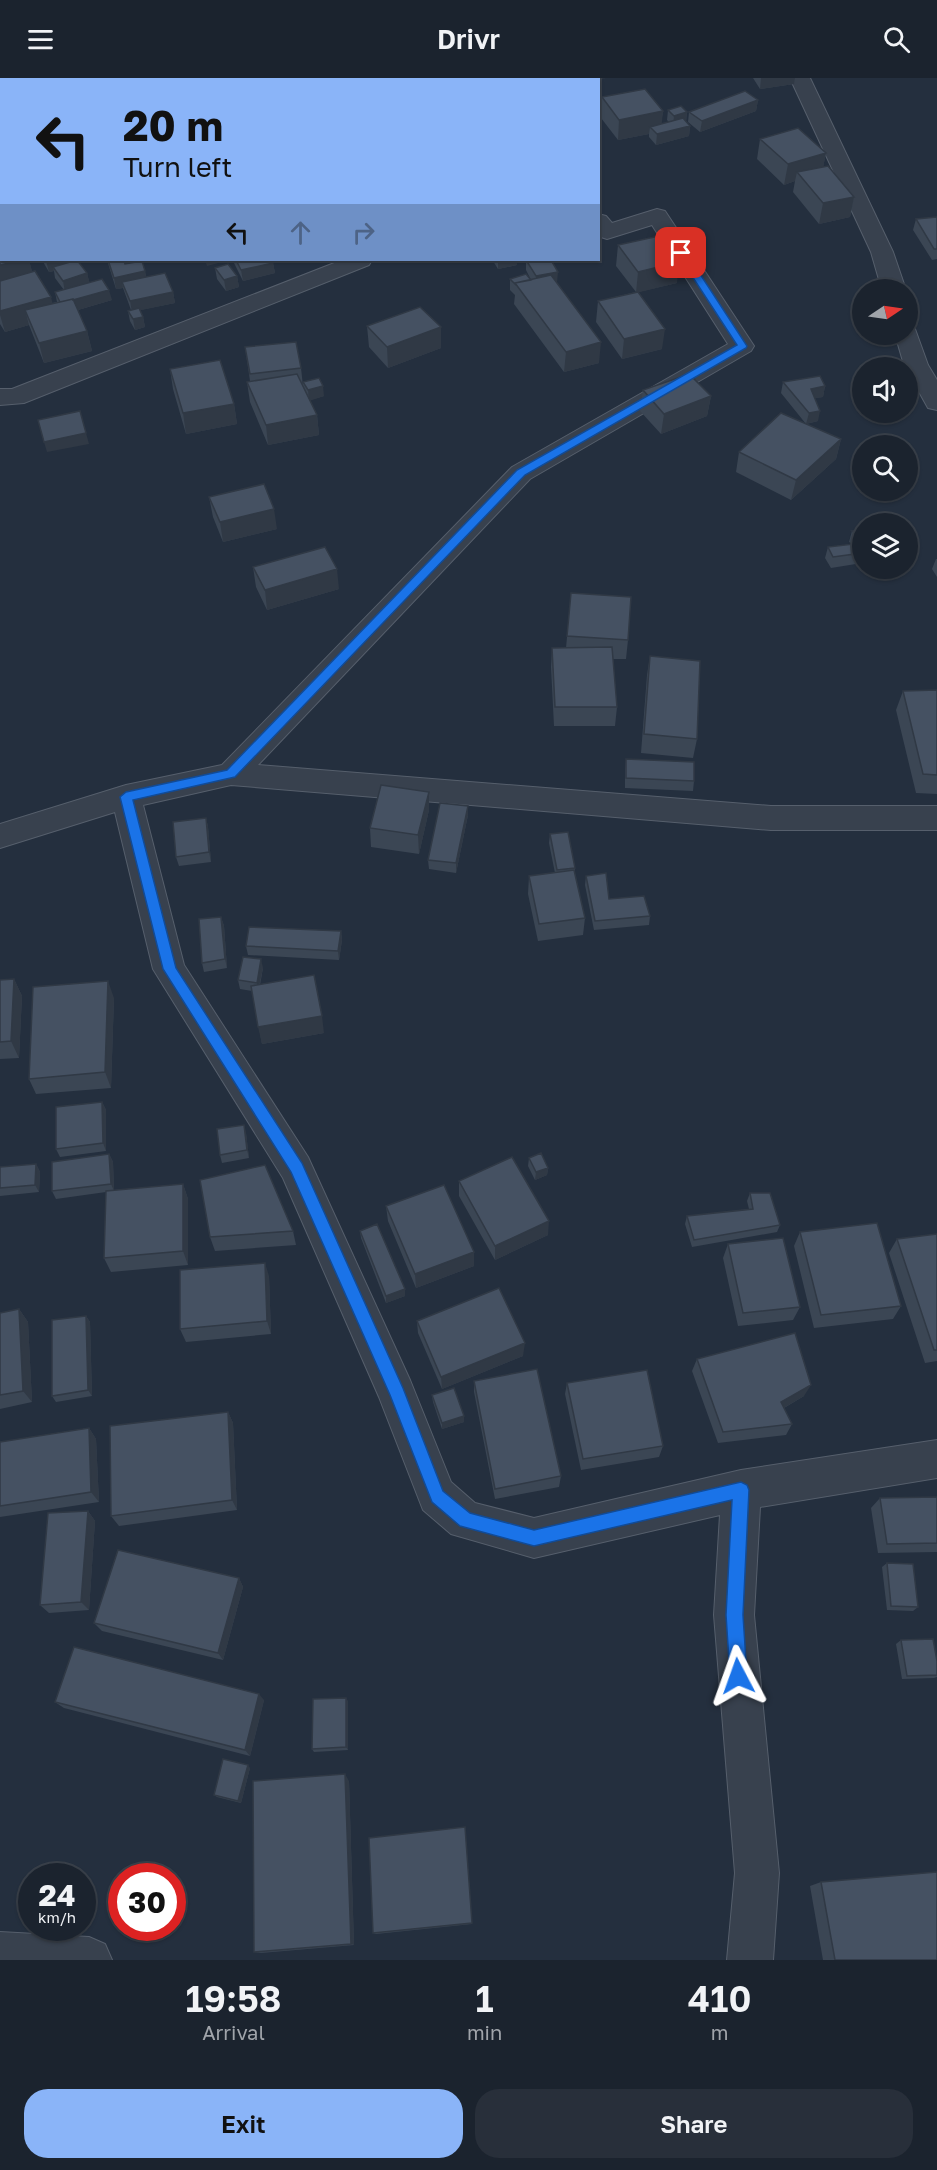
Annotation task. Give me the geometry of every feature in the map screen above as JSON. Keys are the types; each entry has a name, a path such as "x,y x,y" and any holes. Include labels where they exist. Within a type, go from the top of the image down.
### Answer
{"street":[{"path":"800,78 882,252 891,279"},
{"path":"231,774 521,473 742,346 657,216 607,232 600,223"},
{"path":"0,397 15,397 358,261"},
{"path":"910,345 916,365 937,402"},
{"path":"0,836 126,797 231,774 771,818 937,818"},
{"path":"126,797 169,969 296,1168 398,1393 438,1496 465,1520 534,1538 741,1490 937,1459"},
{"path":"741,1490 734,1615 757,1873 750,1960"},
{"path":"0,1955 89,1960"}],"building":[{"path":"645,89 663,111 619,120 602,97"},
{"path":"745,91 758,100 702,121 689,112"},
{"path":"681,106 687,112 674,116 668,110"},
{"path":"683,118 690,126 657,134 650,127"},
{"path":"798,128 826,153 788,164 760,139"},
{"path":"828,166 854,197 823,203 797,172"},
{"path":"937,217 937,249 934,249 916,219"},
{"path":"659,236 679,262 638,272 618,245"},
{"path":"0,261 18,261 0,265"},
{"path":"78,261 87,273 63,281 53,267"},
{"path":"108,261 124,261 125,264 142,261 145,271 114,278"},
{"path":"236,261 272,261 273,263 241,270"},
{"path":"527,261 552,261 558,272 536,276"},
{"path":"228,264 237,276 224,280 215,268"},
{"path":"35,271 51,297 0,311 0,281"},
{"path":"165,273 173,292 130,301 122,282"},
{"path":"526,274 531,280 515,284 510,279"},
{"path":"551,275 601,342 566,352 515,283"},
{"path":"102,279 109,290 60,302 55,292"},
{"path":"638,292 665,329 624,339 598,301"},
{"path":"73,299 87,331 39,343 25,310"},
{"path":"420,307 441,327 387,347 367,326"},
{"path":"139,308 143,317 133,319 128,311"},
{"path":"296,342 301,368 250,374 245,347"},
{"path":"220,360 234,404 183,413 170,369"},
{"path":"297,374 317,415 266,425 247,382"},
{"path":"689,374 711,396 664,414 643,390"},
{"path":"820,376 825,386 811,389 820,411 809,413 783,382"},
{"path":"319,378 323,386 308,390 303,382"},
{"path":"80,411 86,433 44,442 38,420"},
{"path":"781,413 841,439 796,480 739,452"},
{"path":"264,484 274,509 220,522 209,497"},
{"path":"852,544 852,554 833,557 828,547"},
{"path":"325,547 337,569 265,590 253,567"},
{"path":"571,593 631,597 628,640 567,636"},
{"path":"612,647 617,707 555,707 552,648"},
{"path":"650,656 700,661 697,739 644,734"},
{"path":"937,690 937,775 923,774 903,691"},
{"path":"626,759 694,762 694,781 626,778"},
{"path":"381,785 429,792 418,835 370,828"},
{"path":"440,803 468,806 456,863 428,860"},
{"path":"206,818 209,852 176,857 173,822"},
{"path":"568,832 575,868 557,870 550,834"},
{"path":"574,870 585,918 539,924 529,876"},
{"path":"606,873 609,899 644,896 650,916 595,921 586,876"},
{"path":"221,917 225,959 202,963 199,919"},
{"path":"249,927 341,931 338,951 246,946"},
{"path":"243,957 261,959 257,983 238,980"},
{"path":"314,975 322,1016 258,1027 251,986"},
{"path":"14,979 11,1041 0,1042 0,980"},
{"path":"108,981 105,1072 29,1079 33,987"},
{"path":"102,1102 103,1143 56,1149 56,1107"},
{"path":"244,1125 247,1150 220,1155 217,1129"},
{"path":"541,1153 548,1168 536,1172 529,1158"},
{"path":"109,1154 111,1184 52,1191 52,1162"},
{"path":"512,1157 549,1221 495,1246 459,1181"},
{"path":"36,1164 35,1185 0,1188 0,1167"},
{"path":"265,1165 293,1231 210,1237 200,1180"},
{"path":"183,1184 183,1251 104,1258 106,1191"},
{"path":"444,1185 474,1252 415,1274 386,1206"},
{"path":"750,1193 770,1193 780,1225 694,1240 687,1216 753,1209"},
{"path":"877,1223 901,1306 821,1315 800,1232"},
{"path":"377,1224 405,1289 386,1296 360,1231"},
{"path":"937,1234 937,1350 934,1350 897,1239"},
{"path":"783,1238 800,1307 743,1313 728,1244"},
{"path":"265,1263 267,1321 180,1329 180,1270"},
{"path":"499,1288 525,1343 441,1377 417,1321"},
{"path":"19,1309 23,1391 0,1395 0,1313"},
{"path":"86,1316 88,1390 52,1396 52,1320"},
{"path":"795,1333 811,1385 781,1402 792,1424 723,1432 697,1359"},
{"path":"537,1369 561,1476 495,1489 474,1381"},
{"path":"647,1370 663,1446 583,1459 567,1383"},
{"path":"454,1388 464,1416 442,1423 432,1395"},
{"path":"228,1412 232,1500 111,1516 110,1426"},
{"path":"89,1428 91,1492 0,1506 0,1442"},
{"path":"937,1497 937,1543 887,1544 880,1498"},
{"path":"88,1511 81,1602 40,1605 48,1513"},
{"path":"118,1550 239,1578 218,1653 94,1623"},
{"path":"887,1563 913,1564 918,1607 891,1606"},
{"path":"933,1639 937,1675 907,1676 901,1640"},
{"path":"74,1647 259,1694 245,1750 55,1702"},
{"path":"346,1698 346,1747 312,1749 313,1699"},
{"path":"223,1759 248,1765 238,1801 214,1795"},
{"path":"345,1774 351,1944 254,1952 253,1781"},
{"path":"465,1827 472,1923 373,1933 369,1838"},
{"path":"937,1872 937,1960 835,1960 821,1882"}],"route":[{"path":"681,253 742,346 521,473 231,774 126,797 169,969 212,1033 296,1168 398,1393 438,1496 465,1520 534,1538 741,1490 734,1615 738,1676"}]}
